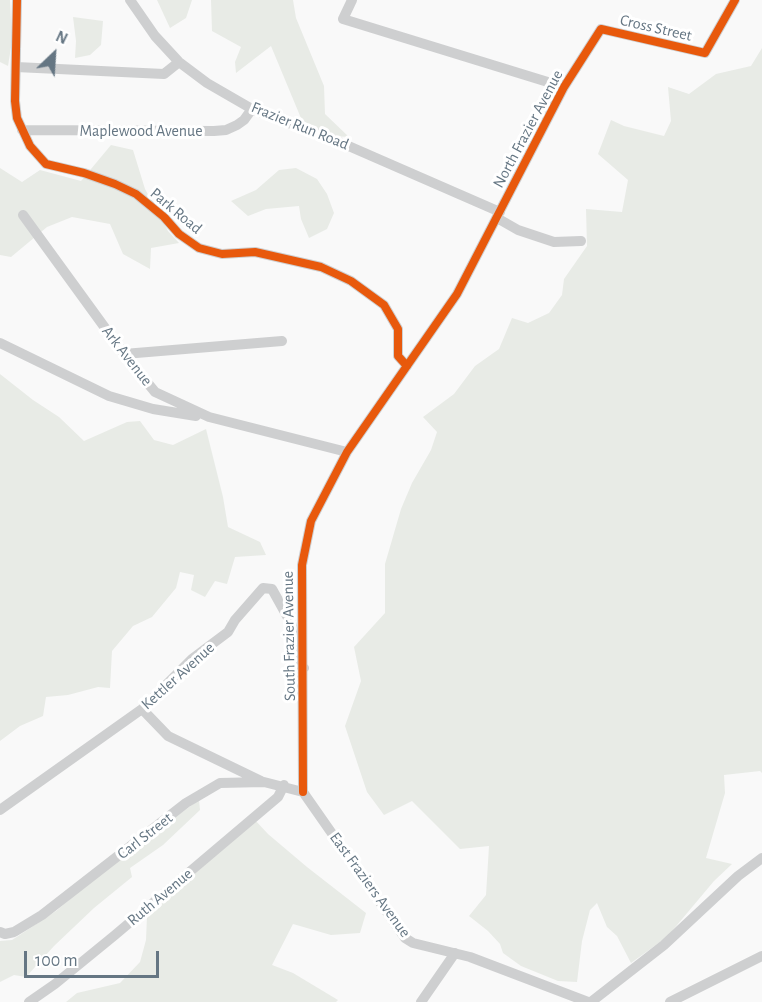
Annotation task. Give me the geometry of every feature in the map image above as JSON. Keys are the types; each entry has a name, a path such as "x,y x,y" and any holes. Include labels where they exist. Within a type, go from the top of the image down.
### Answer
{"street":[{"name":"Park Road","path":"17,0 17,118 30,146 46,164 84,173 136,194 164,217 179,234 199,248 222,254 255,252 321,267 351,281 384,305 398,329 398,356 407,366"},
{"name":"Frazier Run Road","path":"130,0 155,36 179,62 207,83 252,109 344,144 498,215 518,230 554,242 581,241"},
{"path":"352,0 343,19 564,87"},
{"name":"Cross Street","path":"601,29 705,52 735,0"},
{"name":"North Frazier Avenue","path":"498,215 564,87 601,29"},
{"path":"16,67 164,74 179,62"},
{"name":"Maplewood Avenue","path":"22,130 226,130 244,120 252,109"},
{"name":"Ark Avenue","path":"23,215 124,354 155,392 208,417 347,452"},
{"name":"South Frazier Avenue","path":"303,792 302,565 311,521 347,452 457,294 498,215"},
{"path":"124,354 282,341"},
{"path":"0,343 109,396 153,409 208,417"},
{"name":"Kettler Avenue","path":"0,810 142,709 192,659 228,632 262,588 272,589 292,625 296,664 304,668"},
{"path":"142,709 168,736 264,782"},
{"name":"Carl Street","path":"2,936 22,928 42,915 186,804 220,783 264,782 284,785 303,792"},
{"name":"Ruth Avenue","path":"29,1002 115,935 260,813 278,797 284,785"},
{"name":"East Fraziers Avenue","path":"303,792 405,938 413,943 470,957 590,1002"},
{"path":"590,1002 664,945 738,876 762,858"},
{"path":"421,1002 455,953"},
{"path":"670,1002 762,956"}],"shaded area":[{"path":"0,0 10,0 12,41 8,66 0,62"},
{"path":"157,0 192,0 186,18 170,28"},
{"path":"211,0 293,0 296,18 324,86 325,114 349,137 332,136 303,123 271,46 236,73 235,62 241,47 212,31"},
{"path":"73,17 103,21 101,45 90,55 75,58 76,41"},
{"path":"762,48 762,773 760,771 724,775 725,793 706,858 732,864 714,881 667,937 631,963 617,936 607,927 597,903 590,910 582,941 577,982 558,981 521,966 503,953 500,944 469,916 486,895 489,846 460,849 412,801 384,815 367,792 345,726 361,681 354,647 385,613 385,564 401,509 412,483 431,450 437,432 423,417 454,394 475,366 499,349 512,318 528,323 549,313 562,295 564,279 587,246 586,209 622,212 628,180 598,154 611,120 624,126 664,136 671,121 668,87 689,94 716,74 751,66"},
{"path":"111,145 133,150 145,189 168,231 179,243 151,248 150,269 123,254 110,224 72,217 47,227 11,257 0,255 0,168 22,182 40,170 81,181"},
{"path":"296,168 317,179 327,194 334,213 327,229 309,238 301,219 299,206 266,209 248,216 231,201 256,190 279,170"},
{"path":"0,374 59,417 84,441 127,422 140,421 154,440 173,445 206,429 228,527 260,542 266,555 235,557 227,584 215,581 205,597 191,590 194,575 180,572 176,588 152,617 133,626 112,651 110,688 98,687 68,695 46,697 43,716 20,726 0,741"},
{"path":"199,800 200,810 163,845 130,868 132,877 94,908 54,946 26,977 14,975 0,982 0,941 12,940 56,911 117,859"},
{"path":"255,820 307,867 366,913 360,933 331,935 293,924 272,965 293,973 338,1000 336,1002 66,1002 77,993 120,983 140,962 146,940 147,916"}],"cycle path":[{"path":"17,0 15,101 17,118 30,146 46,164 84,173 136,194 164,217 179,234 199,248 222,254 255,252 321,267 351,281 384,305 398,329 398,356 407,366"},
{"path":"303,792 302,565 311,521 347,452 457,294 564,87 601,29 705,53 735,0"}]}
